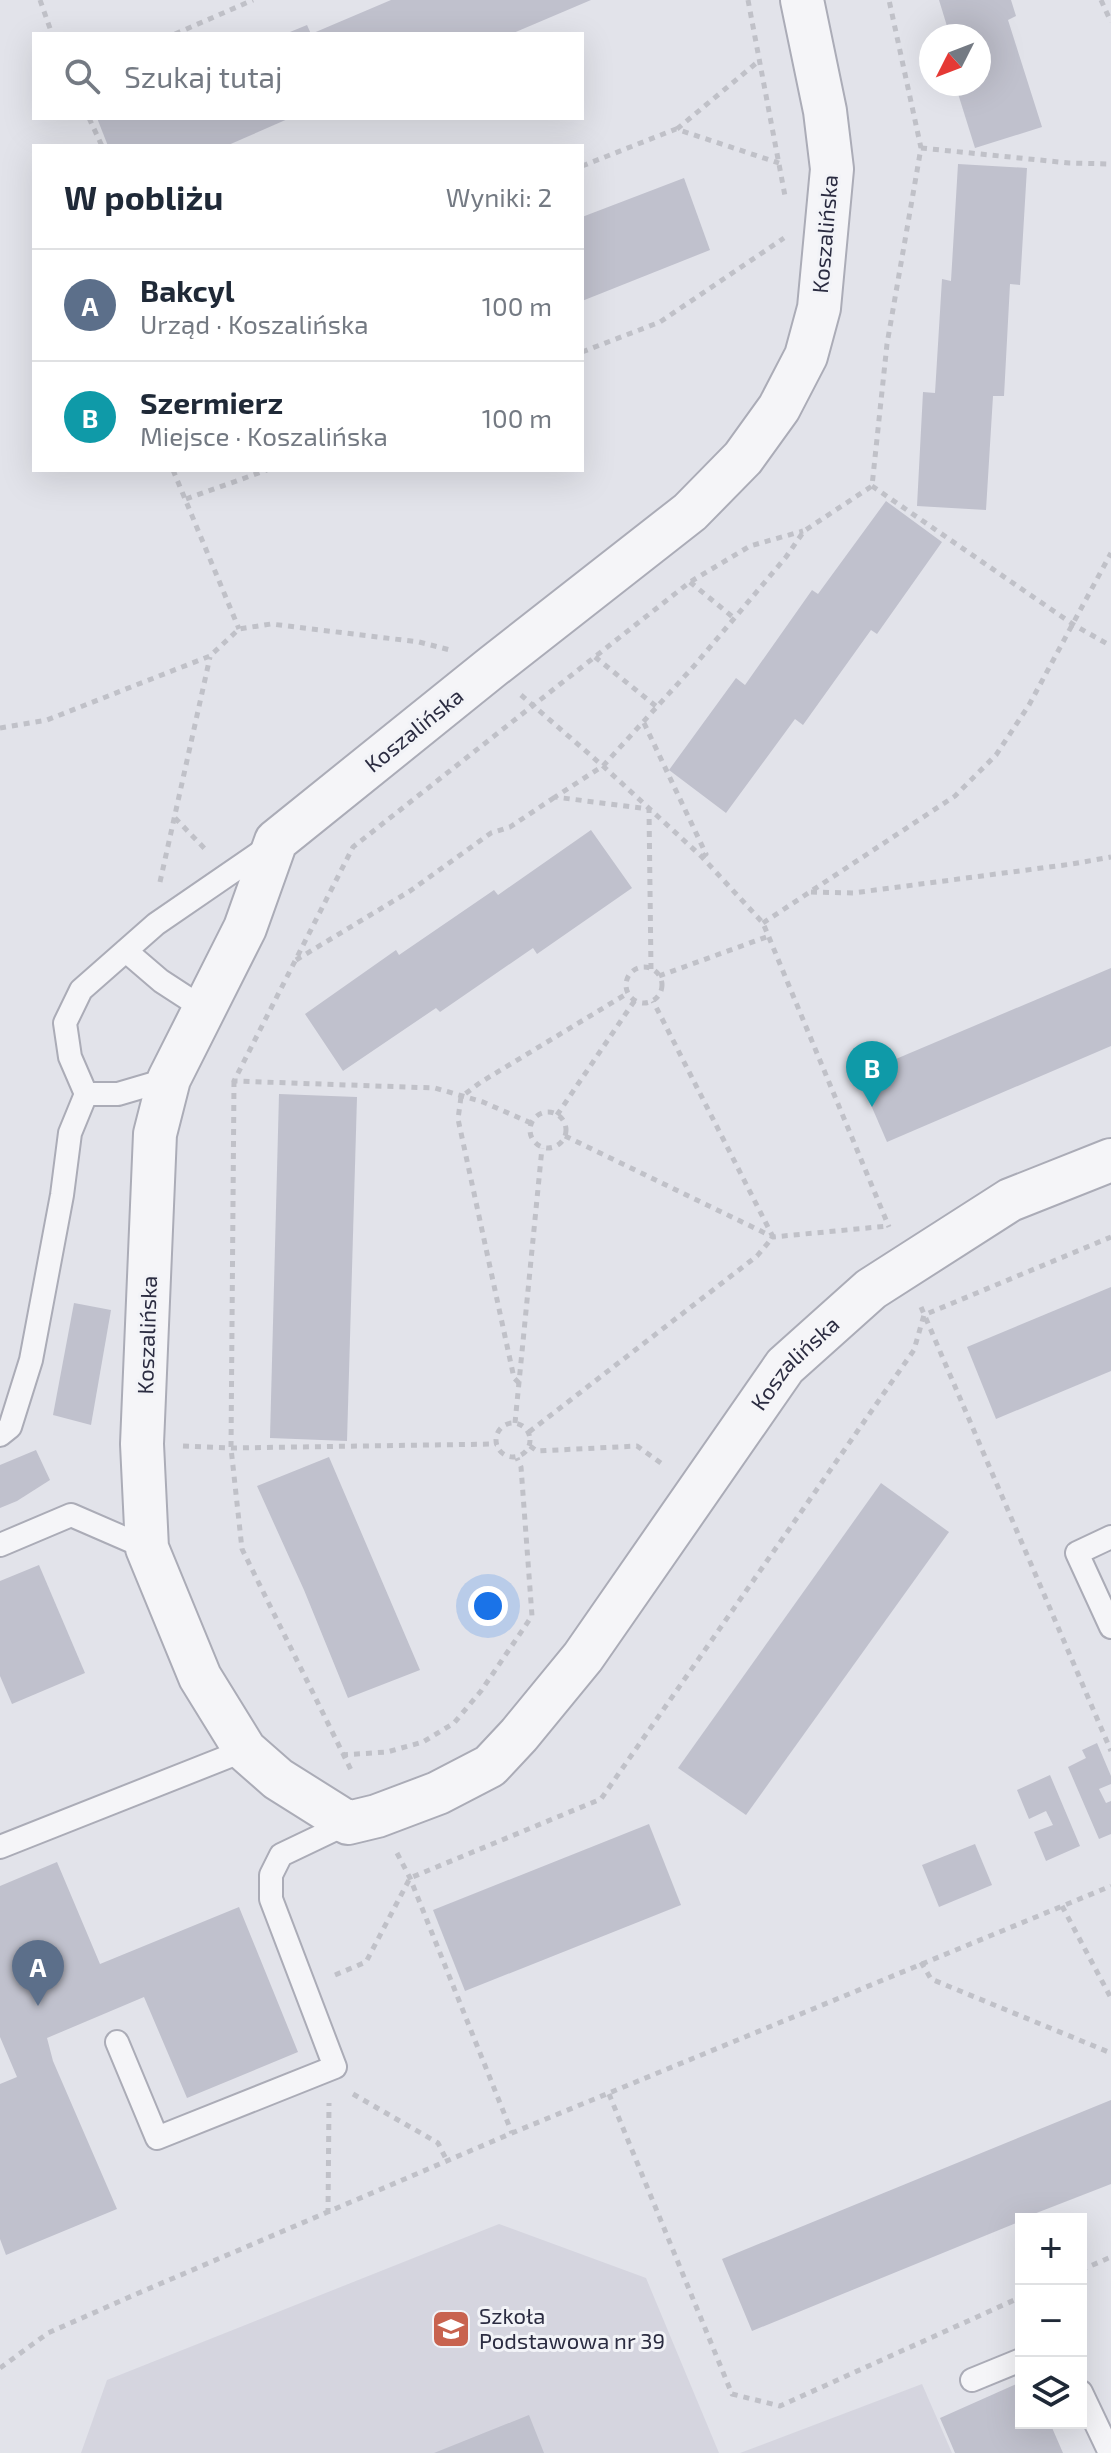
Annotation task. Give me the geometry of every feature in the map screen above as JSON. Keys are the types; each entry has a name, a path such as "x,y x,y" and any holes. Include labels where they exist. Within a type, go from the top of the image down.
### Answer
{"street":[{"name":"Koszalińska","path":"802,0 825,111 832,169 819,308 806,356 779,408 743,458 690,512 276,841 245,928 169,1079 155,1134 142,1444 147,1548 200,1677 245,1750 278,1779 362,1819 438,1793 490,1766 583,1657 785,1366 871,1289 1010,1200 1111,1160"}],"lane":[{"path":"0,1435 10,1427 31,1360 62,1195 70,1133 86,1094 70,1057 65,1023 81,990 156,924 276,841"},
{"path":"126,951 161,981 204,1009"},
{"path":"86,1094 118,1094 169,1079"},
{"path":"0,1545 71,1515 147,1548"},
{"path":"1111,1537 1077,1553 1111,1627"},
{"path":"0,1847 245,1750"},
{"path":"117,2042 157,2138 338,2078 271,1899 271,1875 281,1855 362,1819"},
{"path":"972,2380 1015,2362"},
{"path":"1087,2405 1110,2453"}],"path":[{"path":"40,0 51,32"},
{"path":"180,32 253,0"},
{"path":"748,0 786,205"},
{"path":"872,486 887,344 921,148 889,0"},
{"path":"1101,0 1111,22"},
{"path":"584,165 676,129 760,60"},
{"path":"90,120 101,144"},
{"path":"676,129 779,163"},
{"path":"921,148 1069,163 1111,164"},
{"path":"584,351 660,322 791,233"},
{"path":"174,472 239,629"},
{"path":"186,499 261,472"},
{"path":"295,960 410,891 491,833 510,827 603,766 734,618 804,531 872,486"},
{"path":"872,486 1074,625 1111,646"},
{"path":"512,2133 410,1878 362,1819 342,1755 242,1549 231,1448 234,1081 353,847 690,582 750,546 804,531"},
{"path":"763,923 955,796 996,755 1029,705 1111,553"},
{"path":"690,582 734,618"},
{"path":"0,728 47,720 210,656 239,629 271,624 442,646 492,667 702,857 763,923 769,936 907,1266 924,1315 1111,1751"},
{"path":"156,924 154,911 210,656"},
{"path":"595,657 657,707"},
{"path":"644,723 706,854 702,857"},
{"path":"555,797 649,809"},
{"path":"649,809 651,969"},
{"path":"810,891 853,893 1111,857"},
{"path":"659,976 769,936"},
{"path":"637,969 651,969 659,976 661,990 653,1001 635,1000 628,993 628,979 637,969"},
{"path":"519,1383 514,1378 458,1119 461,1097 628,993"},
{"path":"557,1115 635,1000"},
{"path":"653,1001 773,1237"},
{"path":"234,1081 435,1088 483,1102 531,1123"},
{"path":"542,1113 557,1115 565,1127 565,1136 560,1144 542,1148 534,1142 530,1133 531,1123 542,1113"},
{"path":"565,1136 773,1237 889,1226"},
{"path":"515,1423 542,1148"},
{"path":"529,1432 757,1256 773,1237"},
{"path":"924,1315 1111,1237"},
{"path":"304,1988 366,1962 410,1878 601,1799 914,1350 924,1315"},
{"path":"515,1423 521,1424 529,1432 530,1446 525,1454 508,1458 500,1453 496,1436 500,1429 515,1423"},
{"path":"142,1444 231,1448 496,1444"},
{"path":"530,1446 537,1451 637,1446 655,1459"},
{"path":"342,1755 387,1752 423,1742 454,1723 481,1691 532,1616 521,1467 517,1458"},
{"path":"0,2368 48,2333 512,2133 1111,1886"},
{"path":"1062,1906 1111,1998"},
{"path":"921,1962 931,1979 1111,2053"},
{"path":"328,2214 329,2098 338,2078 438,2143 447,2161"},
{"path":"609,2094 732,2394 780,2406 1015,2300"},
{"path":"1087,2267 1111,2257"}],"shaded area":[{"name":"Szkoła Podstawowa nr 39","path":"499,2224 646,2278 719,2453 81,2453 107,2380"},
{"path":"922,2384 952,2453 740,2453"}],"building":[{"path":"391,0 591,0 516,32 316,32"},
{"path":"939,0 1011,0 1016,16 1008,20 1042,127 975,148 959,96 991,96 991,24 946,24"},
{"path":"307,25 310,32 290,32"},
{"path":"98,120 285,120 231,144 107,144"},
{"path":"958,164 1027,168 1020,285 1010,284 1004,396 993,396 986,510 917,506 923,392 935,393 942,279 951,281"},
{"path":"684,178 710,250 584,300 584,216"},
{"path":"886,501 942,542 877,634 871,630 803,725 795,719 726,813 669,770 736,678 745,685 812,590 818,594"},
{"path":"591,830 632,888 537,954 533,948 440,1012 436,1008 343,1071 305,1014 396,950 399,955 494,890 498,895"},
{"path":"1111,968 1111,1046 887,1142 858,1075"},
{"path":"279,1094 357,1097 347,1441 270,1438"},
{"path":"1111,1287 1111,1371 996,1419 967,1347"},
{"path":"74,1303 111,1310 91,1425 53,1415"},
{"path":"36,1450 50,1480 0,1508 0,1465"},
{"path":"329,1457 420,1670 348,1698 257,1486"},
{"path":"881,1483 949,1532 746,1815 678,1768"},
{"path":"39,1565 85,1673 12,1704 0,1676 0,1581"},
{"path":"1097,1743 1111,1776 1111,1784 1099,1789 1106,1803 1111,1801 1111,1834 1099,1839 1068,1767 1086,1758 1082,1750"},
{"path":"1050,1775 1080,1846 1046,1861 1034,1832 1053,1825 1046,1811 1029,1819 1017,1790"},
{"path":"649,1824 681,1905 465,1991 433,1910"},
{"path":"975,1844 992,1885 939,1907 922,1865"},
{"path":"57,1862 100,1964 239,1907 298,2052 187,2098 144,1997 47,2038 53,2061 117,2209 6,2255 0,2239 0,2084 17,2077 0,2037 0,1886"},
{"path":"1111,2100 1111,2184 1036,2213 1015,2213 1015,2223 752,2331 722,2259"},
{"path":"1015,2385 1015,2429 1053,2429 1063,2453 955,2453 940,2418"},
{"path":"529,2415 544,2453 434,2453"}],"place":[{"name":"Szermierz","path":"872,1107"},
{"name":"Bakcyl","path":"38,2006"},
{"name":"Szkoła Podstawowa nr 39","path":"451,2329"}]}
